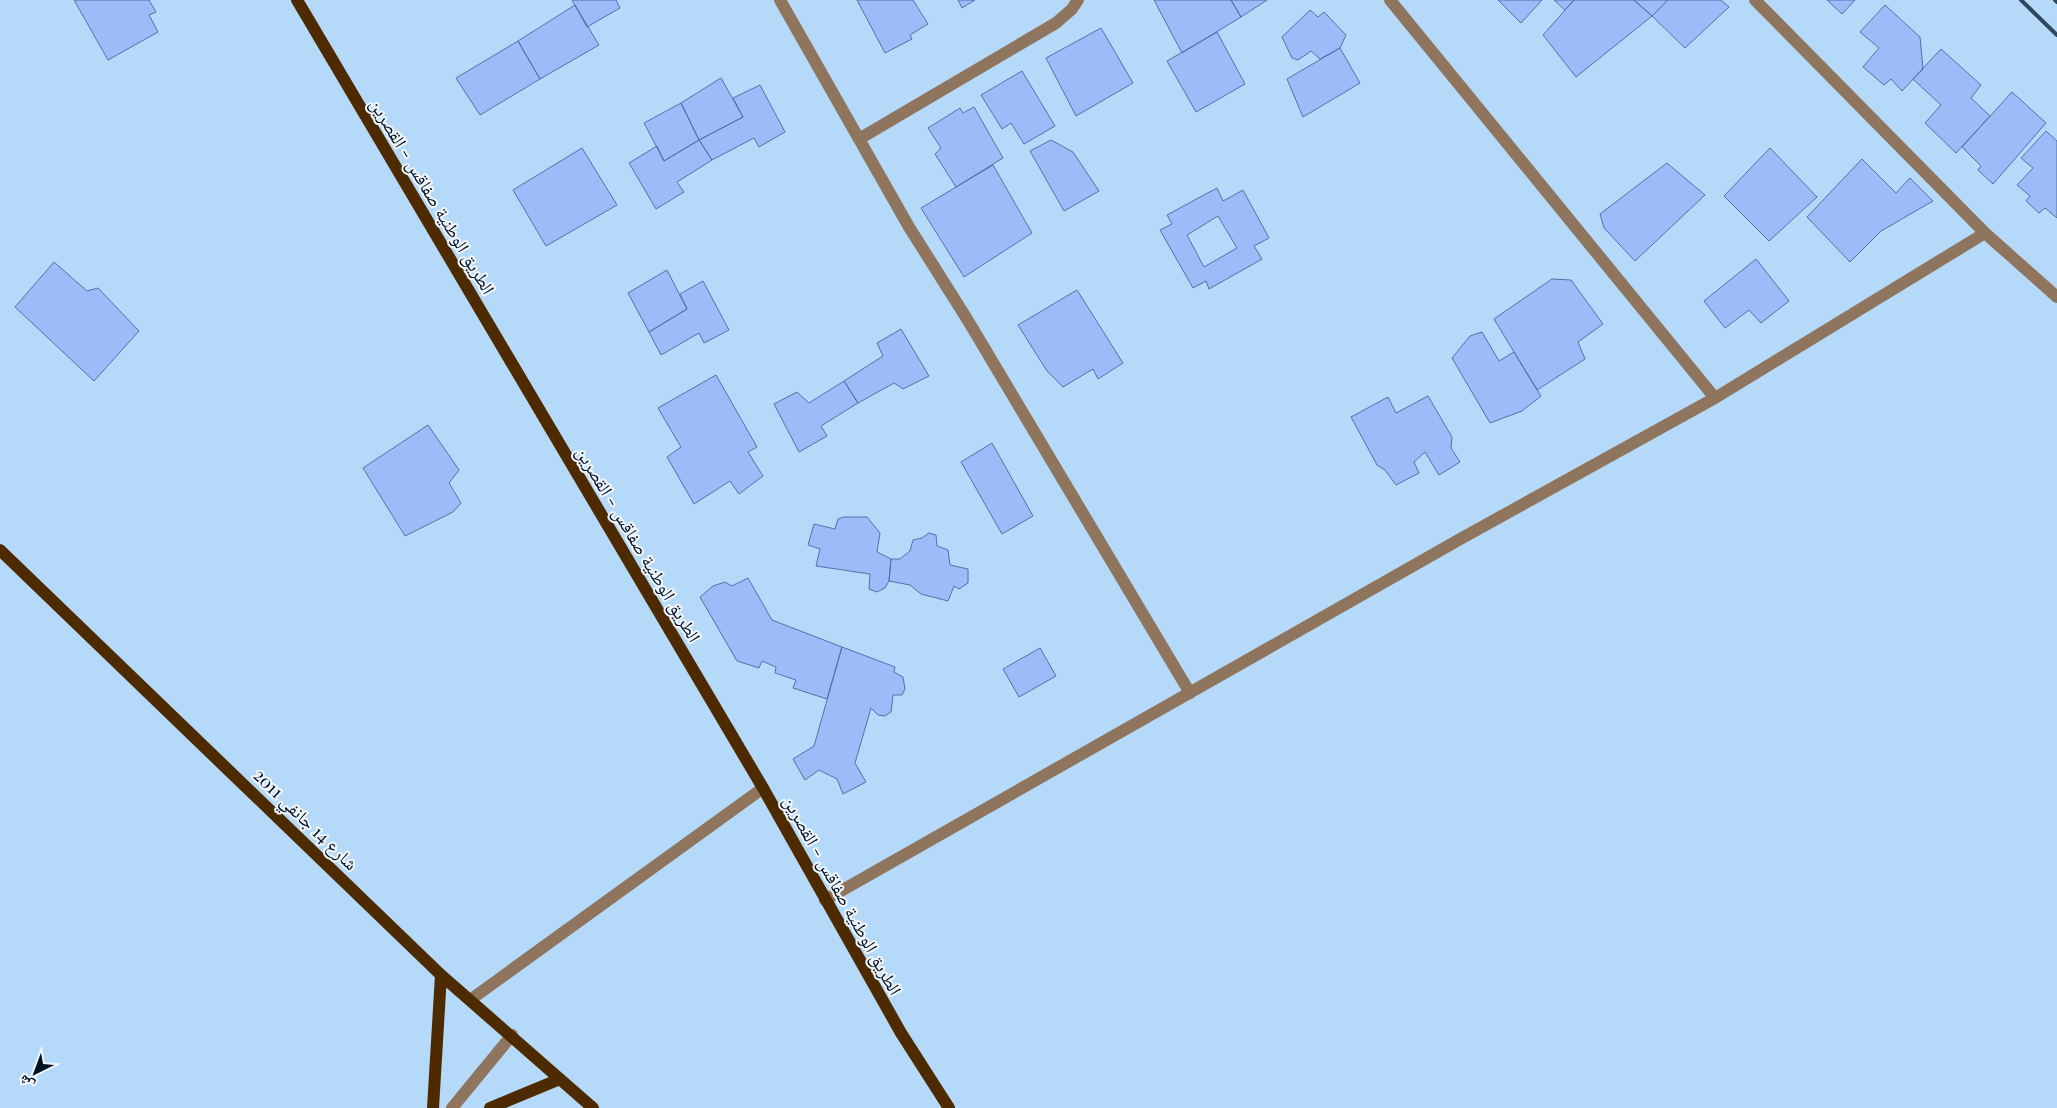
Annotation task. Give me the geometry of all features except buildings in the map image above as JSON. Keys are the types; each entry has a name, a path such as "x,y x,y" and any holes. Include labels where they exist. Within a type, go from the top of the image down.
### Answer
{"main road":[{"name":"الطريق الوطنية صفاقس - القصرين","path":"297,0 763,788 902,1033 949,1108"},
{"name":"شارع 14 جانفي 2011","path":"0,550 441,975 593,1108"},
{"path":"433,1108 441,975"},
{"path":"490,1108 560,1079"}],"street":[{"path":"780,0 909,227 967,319 1190,692"},
{"path":"859,139 1056,22 1072,9 1078,0"},
{"path":"1390,0 1715,398"},
{"path":"1755,0 1984,233 2057,296"},
{"path":"825,900 1471,533 1715,398 1984,233"},
{"path":"470,1000 763,788"},
{"path":"452,1108 512,1036"}],"railway":[{"path":"2021,0 2057,35"}]}
